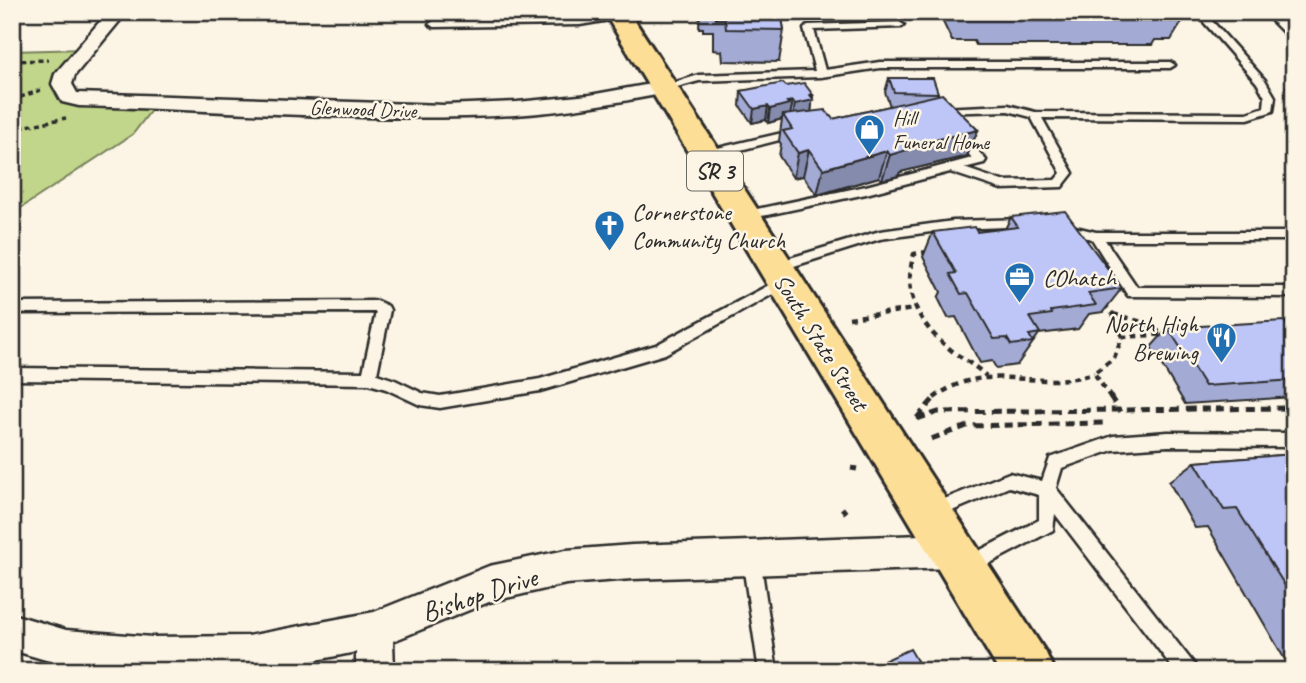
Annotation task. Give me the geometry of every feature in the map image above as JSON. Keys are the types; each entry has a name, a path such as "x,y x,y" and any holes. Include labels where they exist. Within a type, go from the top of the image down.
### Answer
{"main road":[{"name":"South State Street","path":"617,14 1028,671"}],"street":[{"path":"77,59 118,12"},
{"name":"Glenwood Drive","path":"77,59 62,84 69,97 79,100 450,113 534,109 611,99 662,88"},
{"name":"Bishop Drive","path":"14,636 65,648 152,656 248,655 374,631 489,584 566,567 751,558 948,544"},
{"path":"374,631 375,671"}],"lane":[{"path":"924,112 1008,108 1035,115 1248,116 1269,109 1270,97 1261,82 1199,12"},
{"path":"1266,12 1294,40"},
{"path":"434,24 580,22 617,14"},
{"path":"821,74 809,29 811,27 899,25"},
{"path":"662,88 699,78 821,74 880,65 1170,65"},
{"path":"937,111 946,121"},
{"path":"952,168 1001,185 1058,184 1067,173 1035,115"},
{"path":"705,155 809,130"},
{"path":"743,216 906,180 980,160 954,131"},
{"path":"12,374 369,378 390,384 420,400 440,402 540,385 660,350 779,274 880,235 953,225 1042,223"},
{"path":"1055,226 1096,236 1294,236"},
{"path":"1096,236 1133,292 1294,292"},
{"path":"12,307 377,306 383,310 369,378"},
{"path":"948,544 1047,524 1047,490 1056,463 1113,443 1168,439 1294,440"},
{"path":"948,544 1009,480 1047,490 1187,671"},
{"path":"751,558 768,671"}],"path":[{"path":"12,61 77,59"},
{"path":"929,252 914,254 911,262 908,287 914,309 950,349 986,376"},
{"path":"1102,301 1112,314 1122,337 1114,359 1094,373 1066,381 1050,382 986,376 954,386 940,394 924,406 917,419 938,412 1294,408"},
{"path":"849,318 914,309"},
{"path":"1112,314 1135,319 1163,334"},
{"path":"1122,337 1177,333"},
{"path":"1094,373 1120,411"},
{"path":"931,439 967,426 1107,423"}],"green space":[{"path":"85,49 64,92 158,101 133,134 12,214 12,51"}],"building":[{"path":"715,12 781,12 784,30 726,29 725,19 716,19"},
{"path":"1171,12 1171,13 989,13"},
{"path":"889,78 933,78 938,93 894,92"},
{"path":"783,83 786,86 804,83 814,100 795,104 793,101 787,102 789,104 770,109 768,106 754,109 741,91"},
{"path":"942,94 978,130 905,147 907,150 890,155 887,151 823,169 809,150 798,153 783,131 792,129 783,115 825,110 833,119"},
{"name":"COhatch","path":"1065,211 1122,288 1088,293 1096,305 1051,311 1052,314 1030,317 1040,333 1029,335 1033,342 1011,345 1007,338 994,339 968,293 961,294 950,274 956,273 933,232 974,227 977,232 1018,227 1011,217"},
{"path":"1284,321 1294,334 1294,380 1205,386 1168,328"},
{"path":"1294,454 1294,600 1237,509 1224,510 1195,462"},
{"path":"910,649 923,671 866,669"}],"place":[{"name":"Hill Funeral Home","path":"870,157"},
{"name":"Cornerstone Community Church","path":"609,253"},
{"name":"COhatch","path":"1020,305"},
{"name":"North High Brewing","path":"1221,365"}]}
